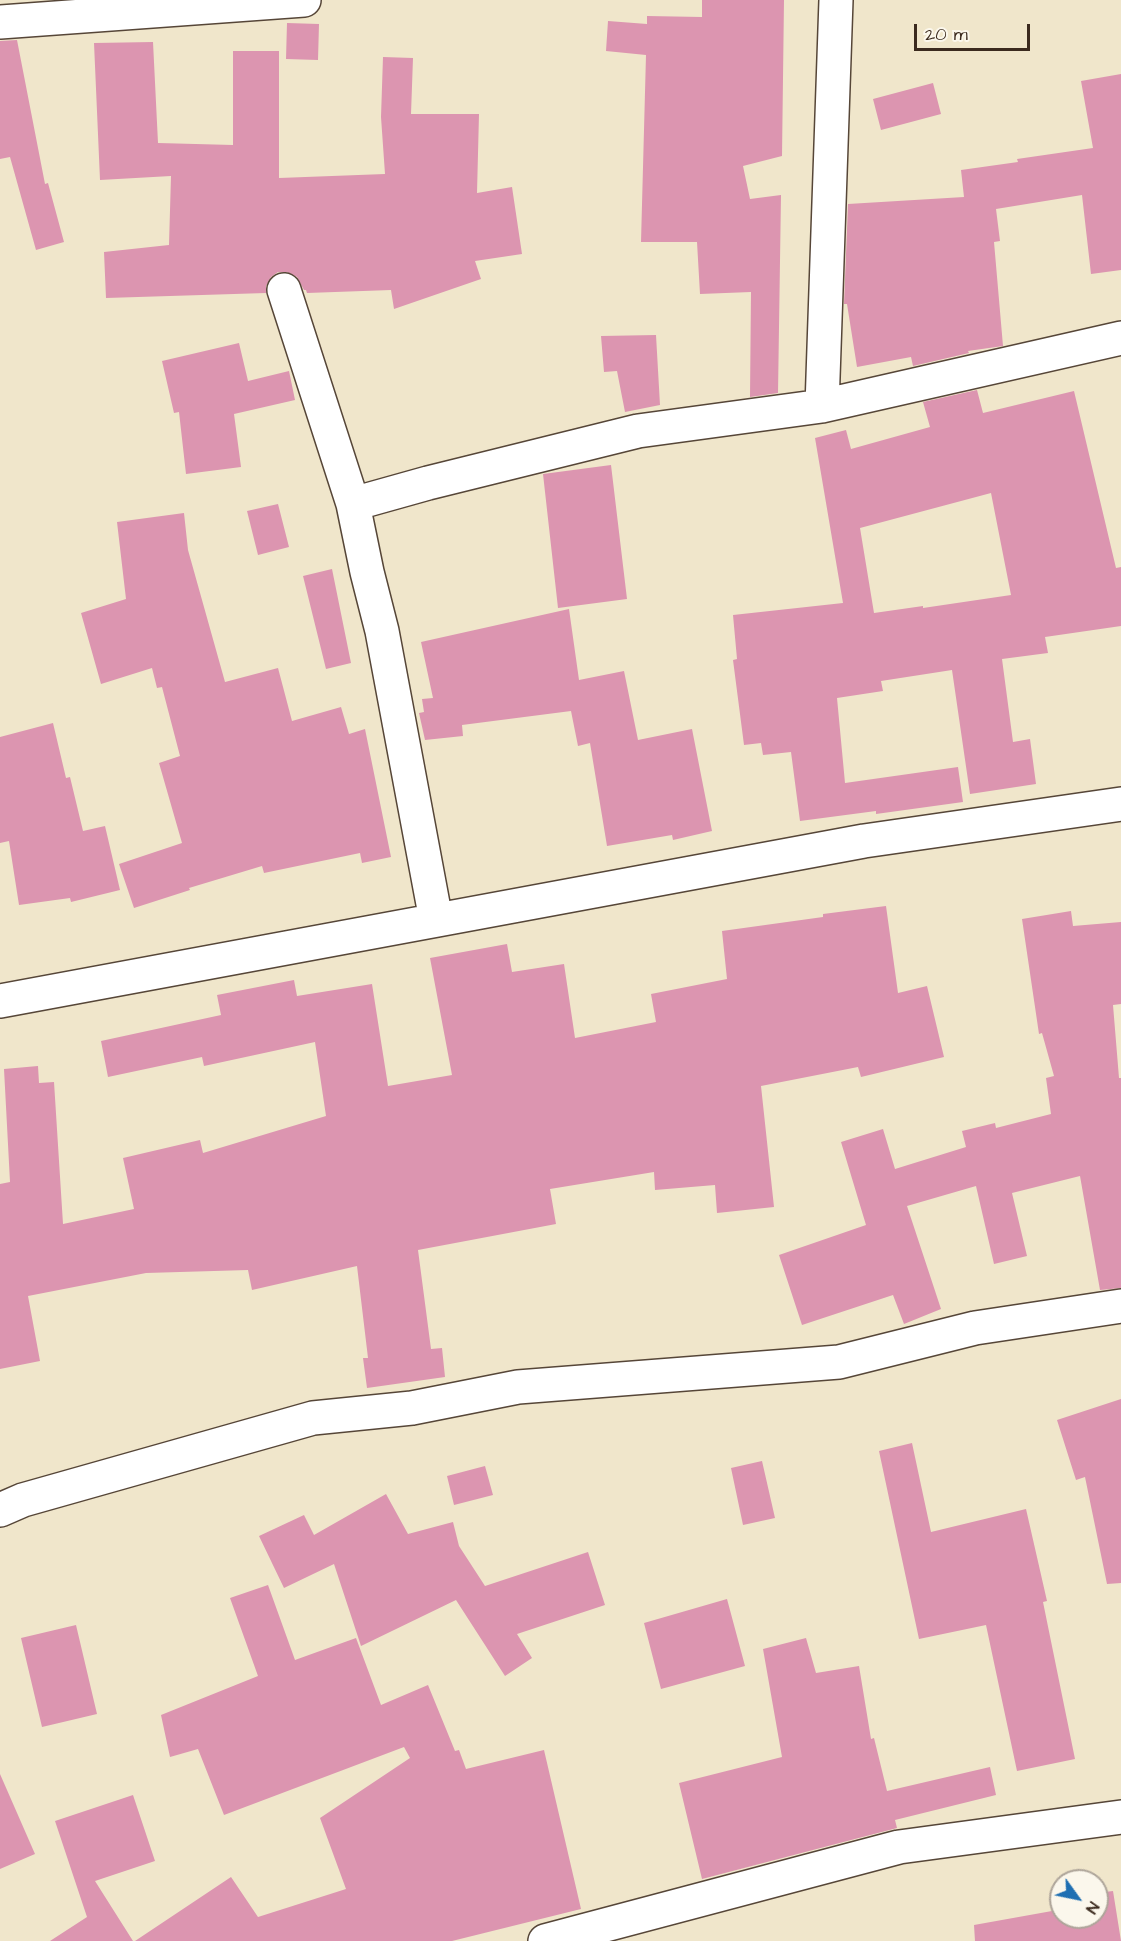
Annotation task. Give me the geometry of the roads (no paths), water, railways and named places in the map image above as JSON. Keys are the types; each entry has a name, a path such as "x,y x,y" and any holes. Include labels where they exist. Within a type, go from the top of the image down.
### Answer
{"street":[{"path":"0,22 304,0"},
{"path":"822,406 836,0"},
{"path":"284,290 353,504 382,631 436,920"},
{"path":"353,504 639,431 822,406 1121,338"},
{"path":"0,1001 864,841 1121,804"},
{"path":"0,1510 23,1500 313,1418 412,1408 518,1387 839,1362 975,1328 1121,1306"},
{"path":"545,1941 899,1847 1121,1817"}]}
